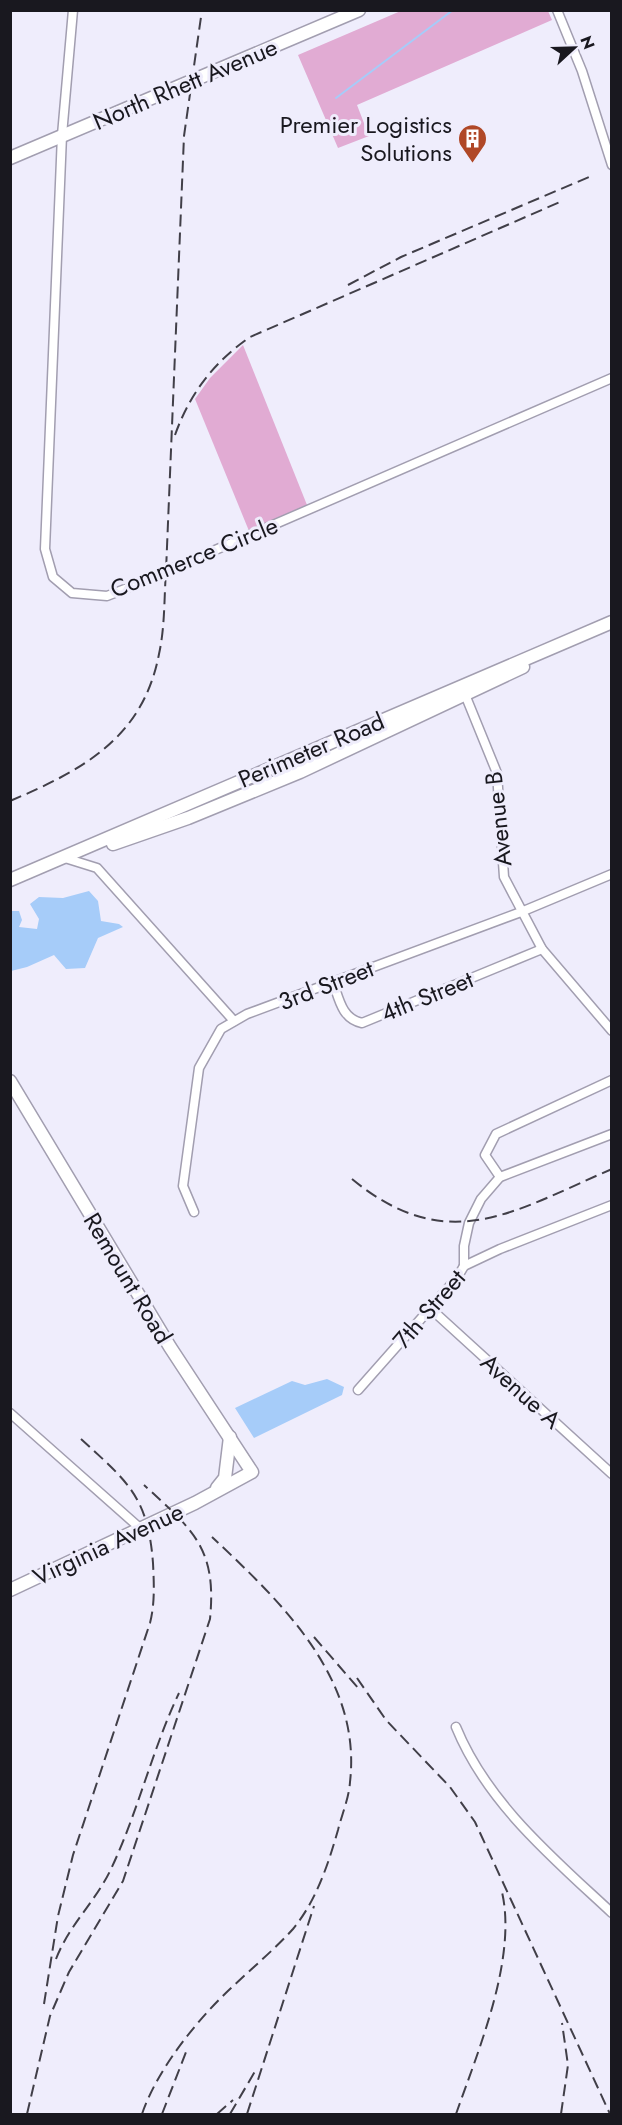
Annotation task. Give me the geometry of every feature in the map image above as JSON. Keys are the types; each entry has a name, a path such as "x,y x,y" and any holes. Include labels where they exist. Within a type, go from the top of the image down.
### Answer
{"main road":[{"name":"North Rhett Avenue","path":"10,158 359,10"},
{"path":"71,855 150,832 325,761 463,691 521,669 557,645 612,622"},
{"name":"Perimeter Road","path":"10,880 243,779 463,691"},
{"path":"243,779 251,792"},
{"name":"Remount Road","path":"10,1081 170,1347 255,1475"},
{"path":"209,1495 225,1478 230,1436"},
{"name":"Virginia Avenue","path":"10,1590 255,1475"}],"street":[{"name":"Commerce Circle","path":"73,10 62,135 45,549 53,578 72,593 107,596 130,587 612,378"},
{"path":"557,10 582,70 612,165"},
{"name":"Avenue B","path":"463,691 497,773 504,877 542,949 612,1031"},
{"path":"71,855 97,868 234,1021"},
{"name":"3rd Street","path":"194,1212 183,1186 199,1068 221,1029 247,1014 521,912 612,874"},
{"name":"4th Street","path":"333,982 342,1009 352,1021 362,1023 542,949"},
{"path":"500,1177 485,1155 496,1134 612,1080"},
{"path":"464,1266 464,1246 469,1222 481,1199 500,1177 612,1134"},
{"name":"7th Street","path":"358,1390 457,1278 464,1266 500,1249 612,1205"},
{"name":"Avenue A","path":"431,1308 612,1474"},
{"path":"10,1413 141,1529"},
{"path":"456,1727 480,1771 524,1831 612,1913"}],"shaded area":[{"path":"403,10 548,11 552,20 357,105 369,136 338,148 298,55"},
{"path":"243,345 307,505 249,531 195,399 210,378"}],"water":[{"path":"89,891 98,901 101,921 119,924 123,927 98,938 85,968 66,969 54,955 27,967 11,971 11,911 19,911 22,920 19,927 37,929 39,919 30,904 39,897 63,898"},
{"path":"327,1379 344,1387 342,1395 254,1438 235,1408 292,1381 305,1385"}],"waterway":[{"path":"336,98 453,10"}],"railway":[{"path":"10,801 62,777 106,747 124,729 139,708 151,683 159,654 164,613 184,136 202,10"},
{"path":"348,285 401,257 589,177"},
{"path":"175,435 188,405 214,368 250,337 560,202"},
{"path":"352,1179 387,1203 419,1217 451,1222 481,1219 512,1211 612,1169"},
{"path":"44,2004 58,1916 73,1855 150,1623 154,1586 150,1540 140,1506 133,1492 123,1480 81,1439"},
{"path":"27,2114 50,2016 69,1972 123,1881 210,1619 210,1574 198,1542 176,1515 144,1485"},
{"path":"142,2114 157,2080 191,2031 217,2002 286,1937 308,1907 315,1895 334,1843 350,1782 350,1744 343,1709 330,1676 311,1645 289,1616 212,1537"},
{"path":"314,1637 359,1689"},
{"path":"357,1678 386,1720 450,1787 475,1822 610,2114"},
{"path":"56,1959 68,1935 111,1869 179,1693"},
{"path":"456,2114 485,2032 500,1972 505,1943 505,1914 501,1888"},
{"path":"247,2114 314,1906"},
{"path":"561,2114 568,2065 562,2023"},
{"path":"162,2114 188,2047"},
{"path":"230,2114 257,2068"},
{"path":"217,2114 233,2100"}],"place":[{"name":"Premier Logistics Solutions","path":"473,164"}]}
